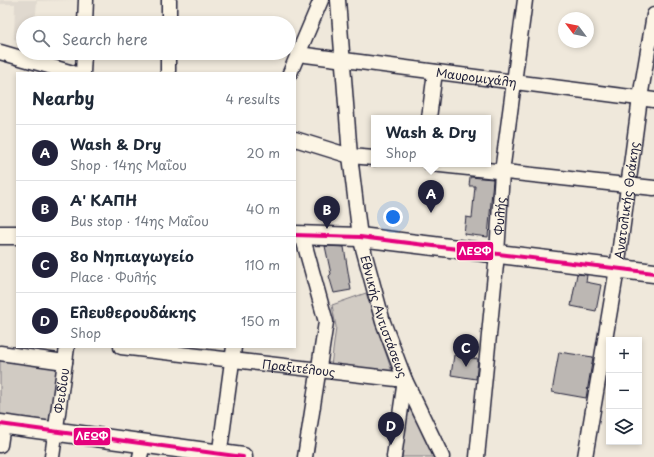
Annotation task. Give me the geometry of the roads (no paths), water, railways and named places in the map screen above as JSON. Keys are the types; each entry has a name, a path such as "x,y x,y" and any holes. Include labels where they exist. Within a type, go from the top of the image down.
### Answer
{"main road":[{"path":"0,235 16,235"},
{"path":"298,235 360,237 654,273"},
{"path":"1,424 56,432 142,450 243,457"}],"street":[{"path":"85,16 86,0"},
{"path":"169,0 169,16"},
{"path":"296,59 321,0"},
{"name":"Εθνικής Αντιστάσεως","path":"338,0 350,156 360,237 383,322 405,380 442,457"},
{"name":"Φυλής","path":"477,457 497,254 502,172 525,0"},
{"name":"Ανατολικής Θράκης","path":"585,457 617,269 628,186 647,99 654,15"},
{"path":"0,52 16,57"},
{"name":"Μαυρομιχάλη","path":"298,54 647,99"},
{"path":"28,60 70,72"},
{"path":"83,72 84,60"},
{"path":"168,60 168,72"},
{"path":"290,72 295,60"},
{"path":"429,115 436,72"},
{"path":"296,139 350,156 371,158"},
{"path":"458,167 654,188"},
{"path":"298,235 326,322 305,457"},
{"name":"Φειδίου","path":"52,457 67,348"},
{"name":"Πραξιτέλους","path":"137,348 233,353 319,370 405,380"},
{"path":"0,353 65,362"},
{"path":"219,456 233,353"},
{"path":"394,457 405,380"},
{"path":"0,445 1,424"}],"place":[{"name":"Wash & Dry","path":"431,213"},
{"name":"Α' ΚΑΠΗ","path":"327,229"},
{"name":"8ο Νηπιαγωγείο","path":"466,367"},
{"name":"Ελευθερουδάκης","path":"391,445"}]}
